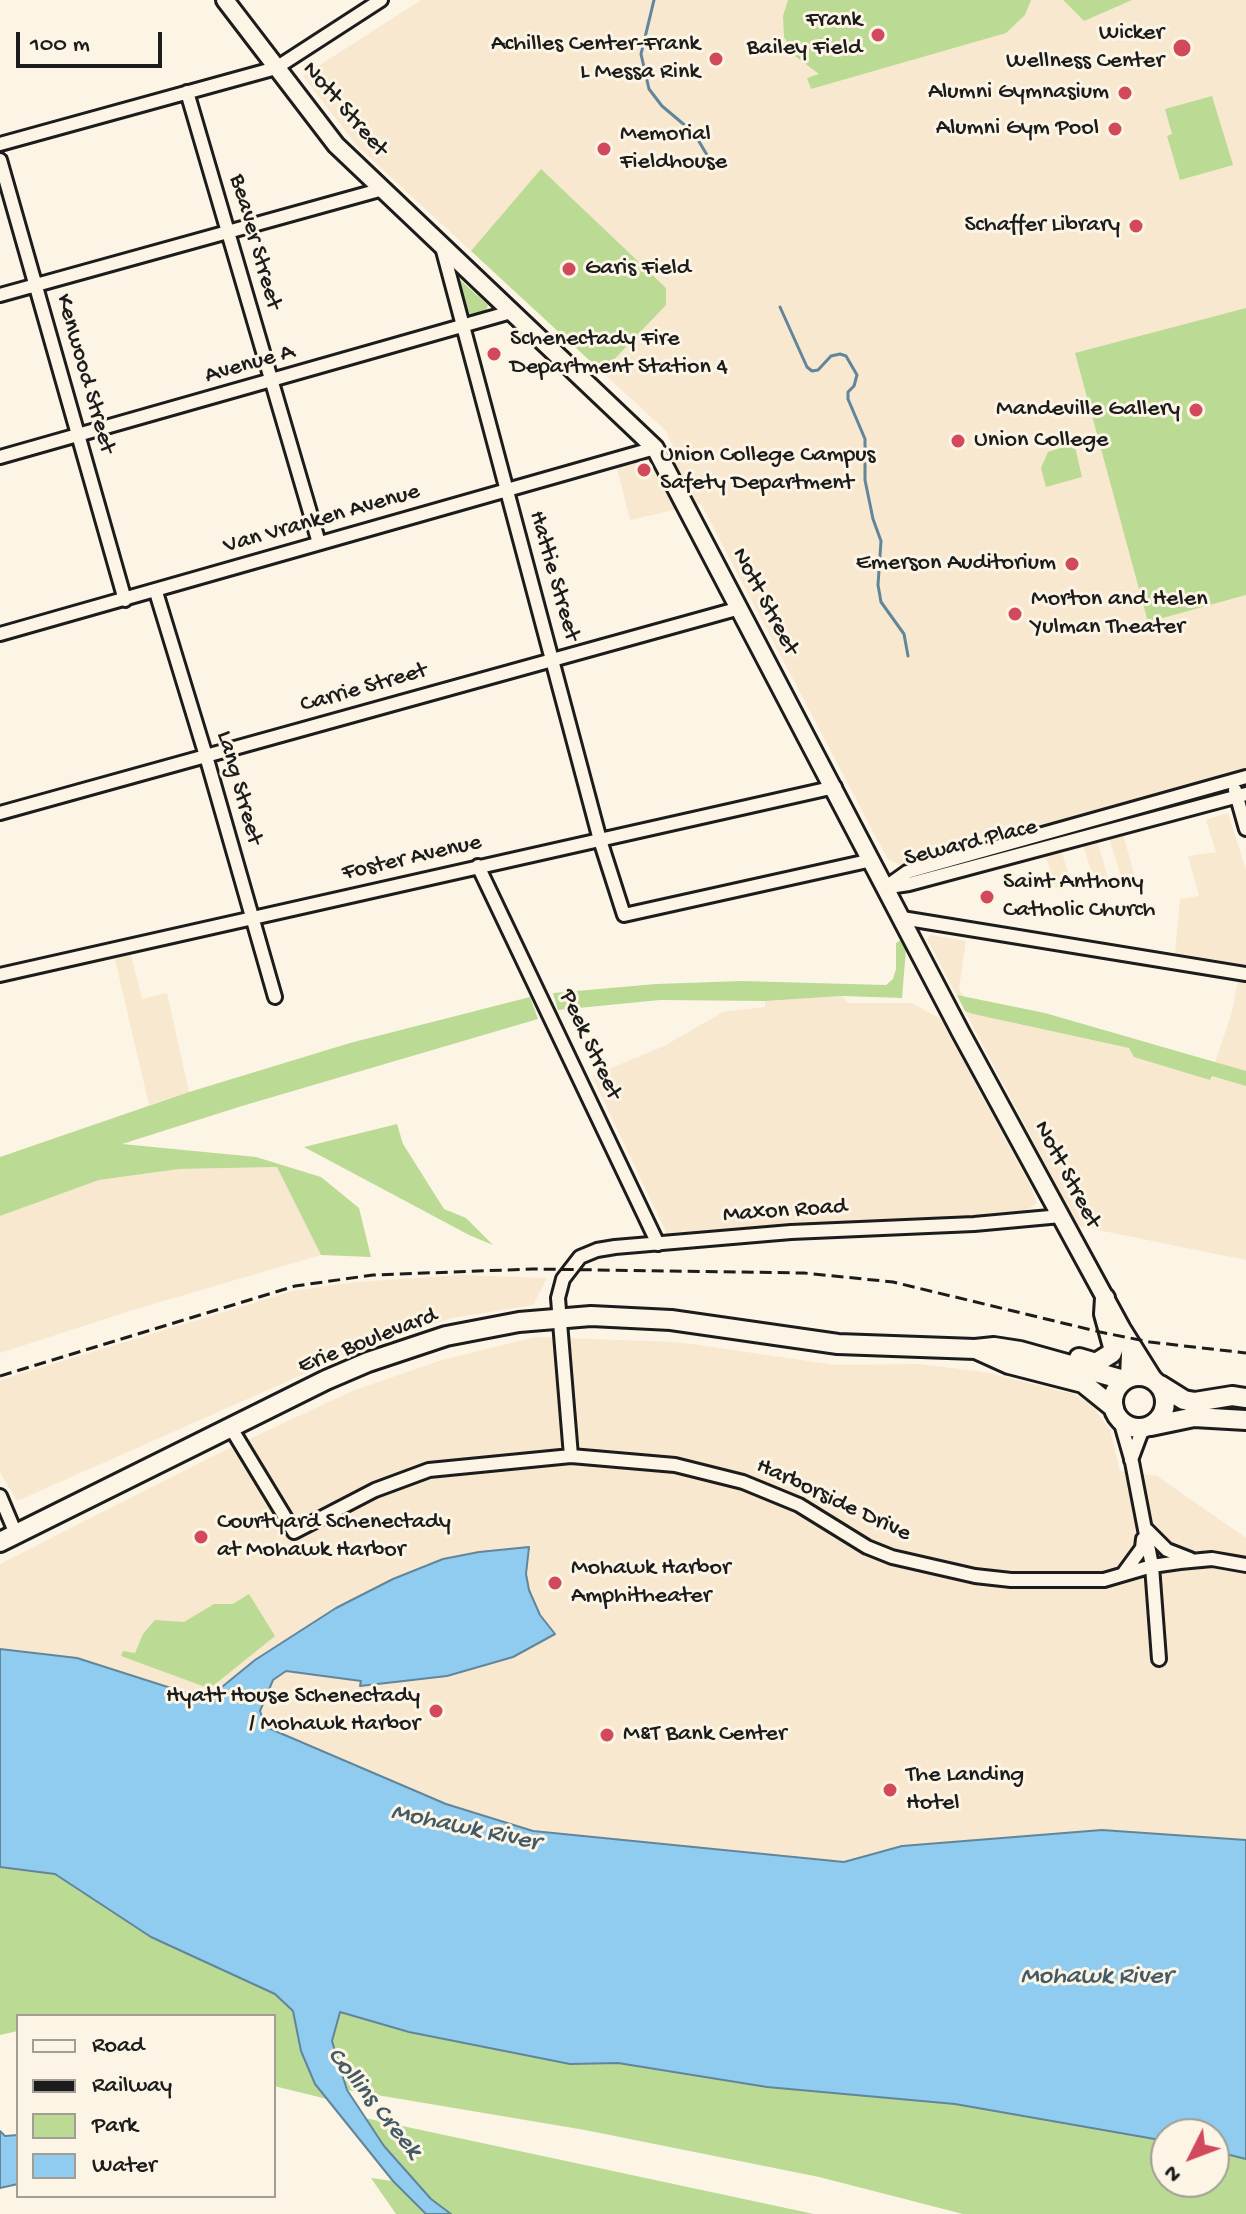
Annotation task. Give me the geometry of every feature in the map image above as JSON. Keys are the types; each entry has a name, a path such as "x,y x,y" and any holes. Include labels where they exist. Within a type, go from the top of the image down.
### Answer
{"highway":[{"path":"1060,1363 1070,1356 1096,1363 1112,1353 1104,1314 1105,1298"},
{"name":"Erie Boulevard","path":"8,1538 326,1380 412,1346 484,1328 591,1316 671,1320 838,1344 994,1347 1127,1379"},
{"name":"Erie Boulevard","path":"975,1349 1009,1364 1083,1383 1117,1414"},
{"path":"1246,1398 1232,1396 1195,1402 1184,1400 1157,1382 1139,1376 1127,1379 1115,1393 1117,1414 1133,1427 1194,1417 1246,1420"},
{"path":"1146,1427 1155,1423 1164,1412 1165,1398 1157,1382"}],"main road":[{"name":"Nott Street","path":"225,0 336,145 655,448 1105,1298 1157,1382"},
{"name":"Nott Street","path":"1122,1329 1130,1347 1127,1379"}],"street":[{"path":"0,144 276,68 381,0"},
{"name":"Beaver Street","path":"187,92 319,543"},
{"name":"Kenwood Street","path":"0,160 125,600"},
{"path":"0,295 383,189"},
{"name":"Hattie Street","path":"442,247 600,840 624,915 872,860"},
{"name":"Avenue A","path":"0,457 511,312"},
{"name":"Van Vranken Avenue","path":"0,634 655,448"},
{"name":"Lang Street","path":"156,592 275,997"},
{"name":"Carrie Street","path":"0,813 740,608"},
{"path":"1240,779 1246,829"},
{"name":"Seward Place","path":"886,887 907,872 1240,779"},
{"name":"Foster Avenue","path":"0,975 835,787"},
{"name":"Seward Place","path":"886,887 909,884 1242,796"},
{"name":"Peek Street","path":"478,866 658,1244"},
{"path":"902,918 1246,974"},
{"name":"Maxon Road","path":"571,1456 558,1298 563,1279 580,1257 597,1250 791,1232 974,1224 1061,1216"},
{"path":"1117,1414 1131,1460 1152,1566 1159,1659"},
{"path":"1131,1460 1146,1427"},
{"name":"Harborside Drive","path":"231,1428 294,1532 375,1490 429,1470 571,1456 675,1465 743,1482 799,1505 867,1547 892,1557 975,1576 1055,1581 1104,1580 1152,1566 1196,1560"},
{"path":"0,1496 8,1538"},
{"path":"1121,1576 1135,1562 1142,1548 1144,1528"},
{"path":"1144,1528 1167,1550 1196,1560 1212,1559 1246,1565"}],"shaded area":[{"name":"Union College","path":"421,0 1246,0 1246,770 1115,807 1134,873 1121,877 1101,811 1089,814 1110,884 1096,887 1075,818 1053,824 1072,885 1056,889 1037,828 901,866 887,858 701,504 630,520 617,468 675,451 666,431 356,145 303,76"},
{"path":"1228,813 1246,870 1246,1260 1078,1226 927,939 930,935 966,941 959,988 973,1014 1129,1048 1209,1080 1232,1012 1241,964 1175,953 1180,899 1199,896 1188,856 1216,852 1206,820"},
{"path":"131,955 142,999 167,993 189,1092 149,1105 115,959"},
{"path":"842,996 848,1003 911,1003 940,1018 1037,1203 1025,1211 982,1217 669,1238 592,1076 664,1046 723,1012 765,1007 765,1001"},
{"path":"278,1167 321,1255 0,1353 0,1216 99,1180 179,1169"},
{"path":"462,1275 547,1278 533,1305 453,1318 376,1342 17,1501 0,1472 0,1380 293,1291 356,1282"},
{"path":"535,1337 677,1342 836,1365 919,1364 984,1372 1074,1394 1092,1405 1110,1430 1120,1471 1157,1476 1246,1538 1246,1840 1102,1830 902,1846 844,1862 533,1831 446,1804 256,1723 77,1658 0,1649 0,1564 215,1455 352,1391 442,1360"}],"green space":[{"path":"788,0 1031,0 1025,15 1006,33 811,89 807,78 819,74 795,56 784,37 783,16"},
{"path":"1063,0 1132,0 1084,21"},
{"path":"1212,96 1233,165 1180,180 1167,136 1172,134 1165,109"},
{"name":"Garis Field","path":"541,169 666,288 666,305 602,372 471,251"},
{"path":"458,278 488,305 485,314 467,319"},
{"path":"1246,308 1246,595 1148,622 1075,353"},
{"path":"1070,445 1075,447 1082,477 1046,487 1041,468 1048,452"},
{"path":"901,940 906,949 902,998 842,996 765,1001 660,1000 558,1010 553,993 656,984 741,981 886,985 893,979 896,943"},
{"path":"957,995 1045,1013 1246,1071 1246,1086 1212,1076 1210,1080 1134,1057 1129,1048 973,1014 965,1011"},
{"path":"530,997 538,1019 122,1144 256,1157 321,1177 359,1208 371,1257 321,1255 277,1167 179,1169 99,1180 0,1216 0,1157 189,1092 350,1043"},
{"path":"397,1124 403,1144 444,1209 466,1218 493,1245 304,1147"},
{"path":"249,1594 275,1636 208,1688 121,1656 123,1651 135,1653 143,1634 155,1620 184,1622 214,1604 233,1604"},
{"path":"0,1867 55,1874 151,1937 275,1994 293,2011 301,2051 315,2084 327,2099 276,2086 276,2014 16,2014 16,2031 0,2035"},
{"path":"339,2012 409,2032 570,2064 618,2063 767,2087 955,2104 1150,2138 1150,2198 1230,2198 1230,2155 1246,2159 1246,2214 963,2214 819,2177 585,2130 347,2090 332,2041"},
{"path":"365,2118 814,2214 451,2214 431,2199 384,2146"},
{"path":"371,2178 393,2181 426,2214 396,2214"}],"water":[{"name":"Mohawk River","path":"529,1547 526,1574 529,1590 540,1615 555,1634 513,1657 447,1676 360,1686 361,1681 286,1671 273,1680 260,1711 266,1727 446,1804 533,1831 844,1862 902,1846 1102,1830 1246,1840 1246,2159 1230,2155 1230,2118 1150,2118 1150,2138 955,2104 767,2087 618,2063 570,2064 409,2032 340,2012 332,2041 347,2090 384,2146 431,2199 451,2214 426,2214 393,2181 315,2084 301,2051 293,2011 275,1994 151,1937 55,1874 0,1867 0,1649 77,1658 199,1697 217,1691 255,1660 336,1608 393,1579 443,1559"},
{"path":"0,2131 5,2136 16,2135 16,2184 0,2188"}],"waterway":[{"path":"654,0 641,54 649,89 662,106 694,133 710,160"},
{"path":"780,307 807,367 812,371 818,370 831,356 840,354 846,356 857,375 854,386 848,392 848,399 865,439 865,480 881,541 878,585 881,602 904,634 908,656"}],"railway":[{"path":"0,1376 295,1286 373,1275 533,1269 804,1273 893,1282 1100,1332 1150,1342 1246,1353"}],"place":[{"name":"Frank Bailey Field","path":"878,35"},
{"name":"Wicker Wellness Center","path":"1182,48"},
{"name":"Achilles Center-Frank L Messa Rink","path":"716,59"},
{"name":"Alumni Gymnasium","path":"1125,93"},
{"name":"Alumni Gym Pool","path":"1115,129"},
{"name":"Memorial Fieldhouse","path":"604,149"},
{"name":"Schaffer Library","path":"1136,226"},
{"name":"Garis Field","path":"569,269"},
{"name":"Schenectady Fire Department Station 4","path":"494,354"},
{"name":"Mandeville Gallery","path":"1196,410"},
{"name":"Union College","path":"958,441"},
{"name":"Union College Campus Safety Department","path":"644,470"},
{"name":"Emerson Auditorium","path":"1072,564"},
{"name":"Morton and Helen Yulman Theater","path":"1015,614"},
{"name":"Saint Anthony Catholic Church","path":"987,897"},
{"name":"Courtyard Schenectady at Mohawk Harbor","path":"201,1537"},
{"name":"Mohawk Harbor Amphitheater","path":"555,1583"},
{"name":"Hyatt House Schenectady / Mohawk Harbor","path":"436,1711"},
{"name":"M&T Bank Center","path":"607,1735"},
{"name":"The Landing Hotel","path":"890,1790"}],"water label":[{"name":"Collins Creek","path":"373,2104"}]}
